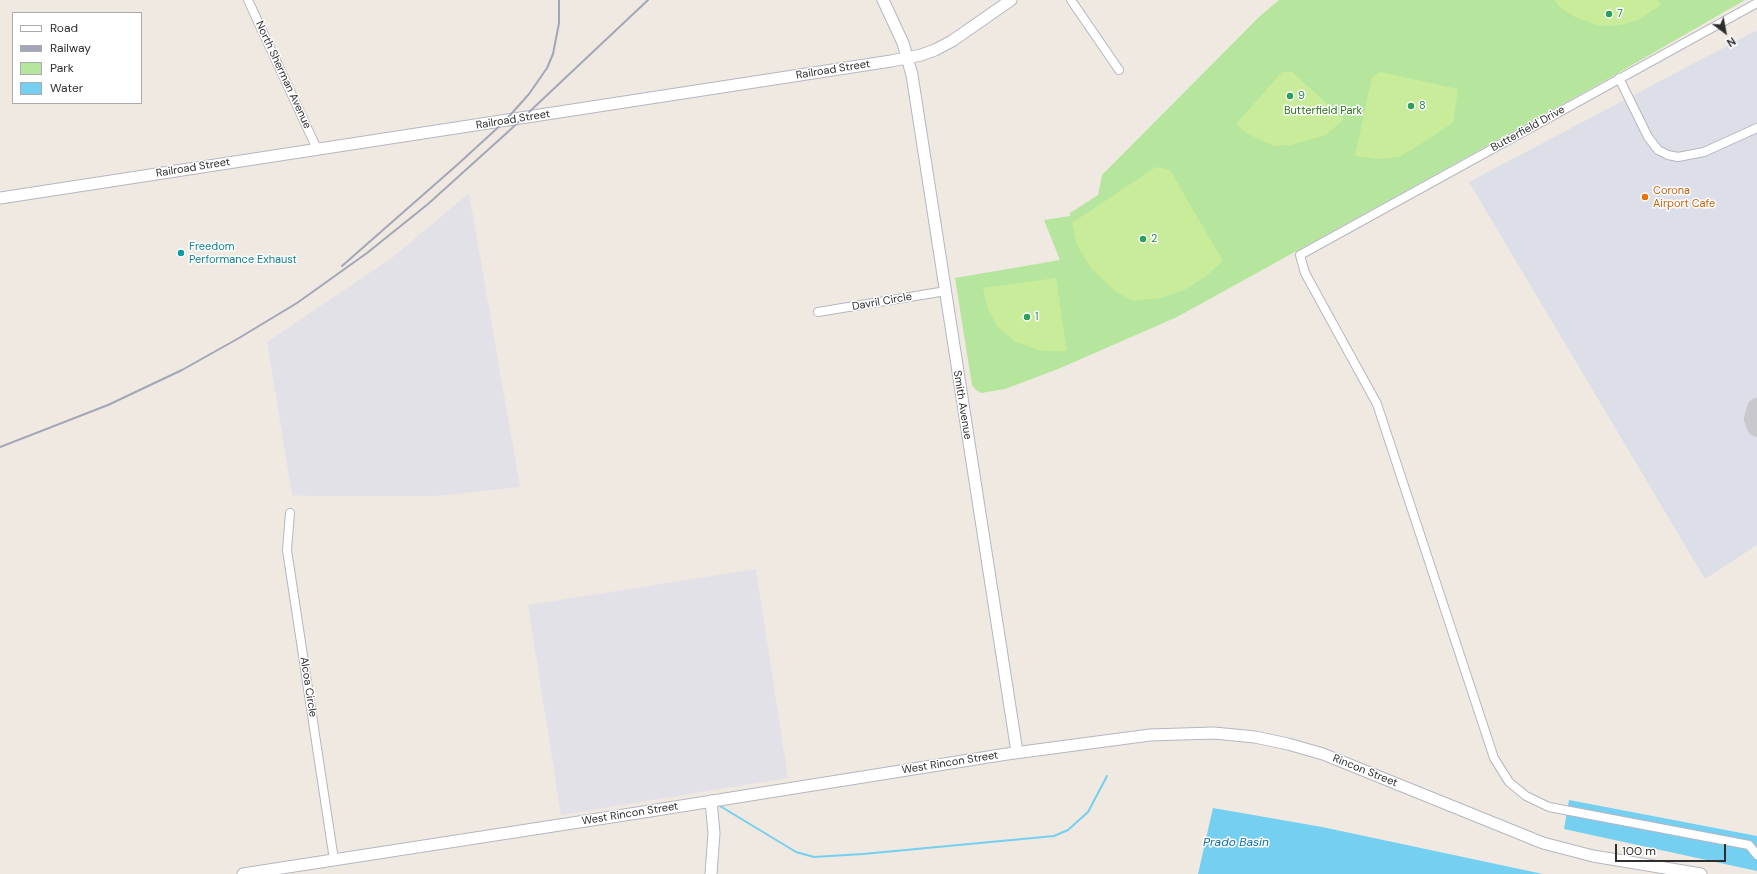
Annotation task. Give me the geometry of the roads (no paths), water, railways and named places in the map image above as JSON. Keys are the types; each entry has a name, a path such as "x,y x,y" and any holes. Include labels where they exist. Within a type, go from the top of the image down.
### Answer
{"main road":[{"name":"Smith Avenue","path":"883,0 903,43 911,72 1018,752"},
{"name":"Railroad Street","path":"0,198 907,58 935,50 952,41 1011,0"},
{"name":"Rincon Street","path":"1018,752 1165,734 1214,733 1255,737 1288,744 1323,754 1543,842 1593,856 1701,874"},
{"name":"West Rincon Street","path":"243,874 1018,752"},
{"path":"710,801 714,833 711,874"}],"street":[{"name":"North Sherman Avenue","path":"248,0 317,149"},
{"path":"1071,0 1119,70"},
{"name":"Butterfield Drive","path":"1757,3 1300,255 1305,272 1377,404 1494,758 1509,782 1526,796 1549,807 1749,845 1757,855"},
{"path":"1619,78 1648,137 1658,150 1668,155 1678,157 1704,152 1757,128"},
{"name":"Davril Circle","path":"818,312 946,291"},
{"name":"Alcoa Circle","path":"290,513 287,550 334,860"}],"water":[{"path":"1569,800 1757,836 1757,871 1564,829"},
{"name":"Prado Basin","path":"1213,808 1322,827 1543,874 1198,874"}],"waterway":[{"path":"720,806 796,852 814,857 863,854 1054,836 1068,830 1088,812 1107,776"}],"railway":[{"path":"342,266 504,122 529,94 547,68 553,54 559,23 559,0"},
{"path":"0,447 108,405 182,370 297,303 367,253 428,204 510,130 648,0"}],"place":[{"name":"7","path":"1609,14"},
{"name":"9","path":"1290,96"},
{"name":"8","path":"1411,106"},
{"name":"Corona Airport Cafe","path":"1645,197"},
{"name":"2","path":"1143,239"},
{"name":"Freedom Performance Exhaust","path":"181,253"},
{"name":"1","path":"1027,317"}],"park label":[{"name":"Butterfield Park","path":"1323,111"}]}
